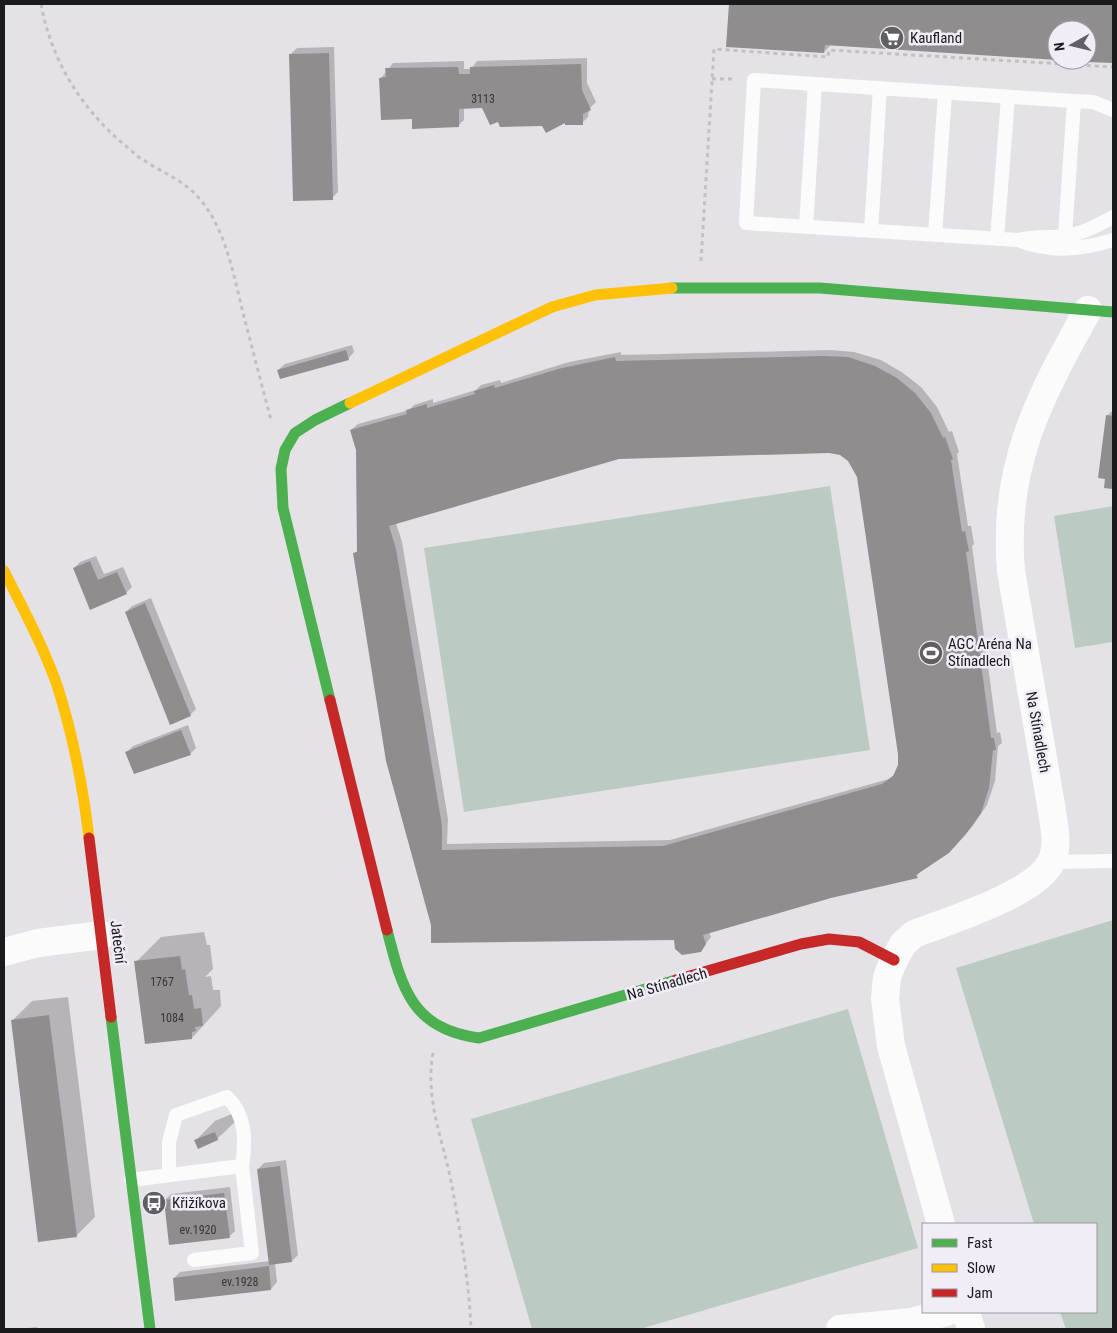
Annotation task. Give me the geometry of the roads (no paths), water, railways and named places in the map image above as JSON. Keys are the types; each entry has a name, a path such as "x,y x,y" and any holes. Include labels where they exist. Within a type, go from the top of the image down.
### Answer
{"street":[{"name":"Na Stínadlech","path":"894,960 862,941 833,938 801,944 479,1038 457,1036 437,1028 416,1009 398,973 283,508 279,473 285,450 296,432 315,420 519,321 552,307 595,294 658,288 820,288 1101,311"},
{"name":"Na Stínadlech","path":"1051,862 1056,841 1011,571 1009,543 1010,501 1022,448 1051,375 1101,311"},
{"name":"Jateční","path":"4,571 23,606 51,670 71,740 84,798 150,1329"},
{"path":"941,1223 891,1046 885,999 887,977 903,944 914,934 1027,887 1051,862"},
{"path":"4,952 38,943 102,935"},
{"path":"840,1329 912,1322 943,1313"},
{"path":"966,1313 971,1329"}],"lane":[{"path":"1113,110 1093,102 754,80 746,223 1018,240 1034,236 1065,236 1091,228 1113,217"},
{"path":"806,227 815,84"},
{"path":"871,231 880,88"},
{"path":"935,235 944,93"},
{"path":"997,239 1008,97"},
{"path":"1065,236 1074,101"},
{"path":"1018,240 1035,247 1052,249 1083,248 1113,240"},
{"path":"1051,862 1113,860"},
{"path":"169,1175 169,1142 176,1115 215,1099 227,1097 236,1106 243,1131 245,1144 242,1166 252,1253 194,1260"},
{"path":"131,1180 242,1166"}],"place":[{"name":"Kaufland","path":"892,38"},
{"name":"AGC Aréna Na Stínadlech","path":"931,653"},
{"name":"Křižíkova","path":"154,1203"}]}
